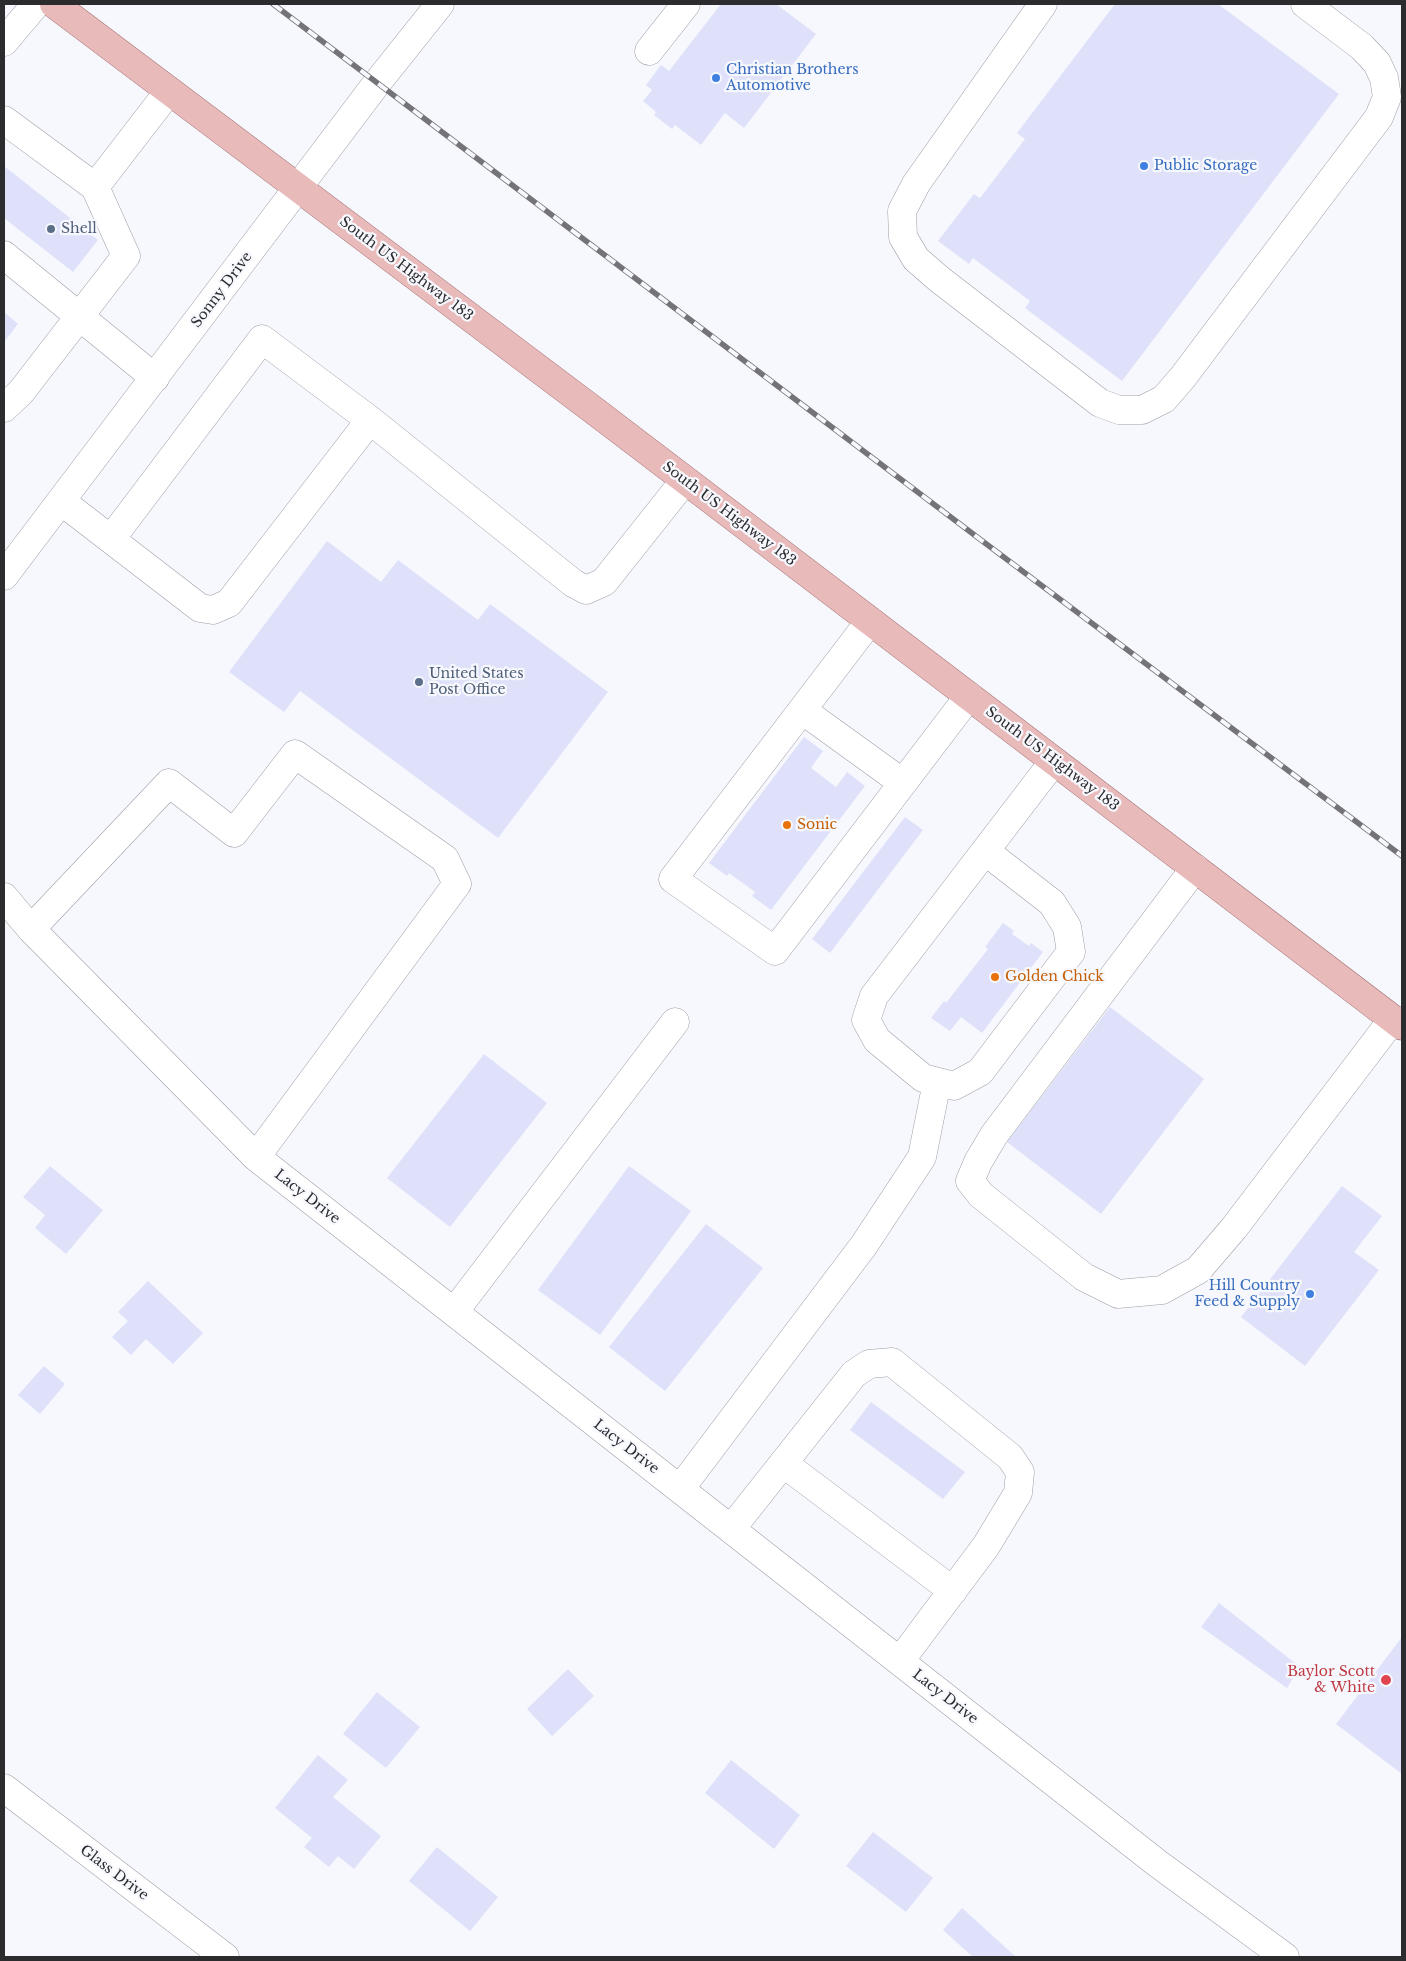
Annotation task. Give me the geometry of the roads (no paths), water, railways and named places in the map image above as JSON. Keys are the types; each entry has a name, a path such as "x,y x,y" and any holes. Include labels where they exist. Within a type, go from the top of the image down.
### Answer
{"main road":[{"name":"South US Highway 183","path":"54,4 685,480 1397,1022"}],"street":[{"path":"4,42 36,4"},
{"name":"Sonny Drive","path":"4,573 61,502 377,83 440,4"},
{"path":"649,51 686,4"},
{"path":"1043,4 916,184 902,211 903,236 916,259 939,279 1100,403 1120,410 1142,410 1164,399 1183,377 1379,117 1387,97 1384,78 1377,63 1362,48 1305,4"},
{"path":"95,187 169,91"},
{"path":"4,120 95,187 126,256 21,392 4,408"},
{"path":"4,255 155,378"},
{"path":"111,539 262,339 370,420 572,583 586,590 604,582 685,480"},
{"path":"61,502 200,608 213,610 229,603 370,420"},
{"path":"870,621 673,878 775,951 969,696"},
{"path":"802,710 903,783"},
{"path":"31,930 169,783 234,833 295,754 445,859 457,884 256,1157"},
{"path":"985,851 1052,903 1067,927 1071,952 980,1072 954,1086 923,1078 877,1040 866,1020 874,996 985,851 1054,761"},
{"path":"1195,868 994,1135 978,1162 970,1181 981,1195 1084,1278 1118,1294 1162,1290 1198,1270 1234,1228 1342,1086 1397,1022"},
{"name":"Lacy Drive","path":"4,897 31,930 256,1157 1157,1862 1284,1957"},
{"path":"454,1312 674,1022"},
{"path":"680,1489 864,1245 922,1157 938,1082"},
{"path":"731,1529 854,1374 869,1364 892,1362 1010,1457 1020,1472 1018,1493 986,1546 900,1661"},
{"path":"783,1463 952,1591"},
{"name":"Glass Drive","path":"4,1788 225,1957"}],"railway":[{"path":"273,4 1402,856"}],"place":[{"name":"Christian Brothers Automotive","path":"716,78"},
{"name":"Public Storage","path":"1144,166"},
{"name":"Shell","path":"51,229"},
{"name":"United States Post Office","path":"419,682"},
{"name":"Sonic","path":"787,825"},
{"name":"Golden Chick","path":"995,977"},
{"name":"Hill Country Feed & Supply","path":"1310,1294"},
{"name":"Baylor Scott & White","path":"1386,1680"}]}
